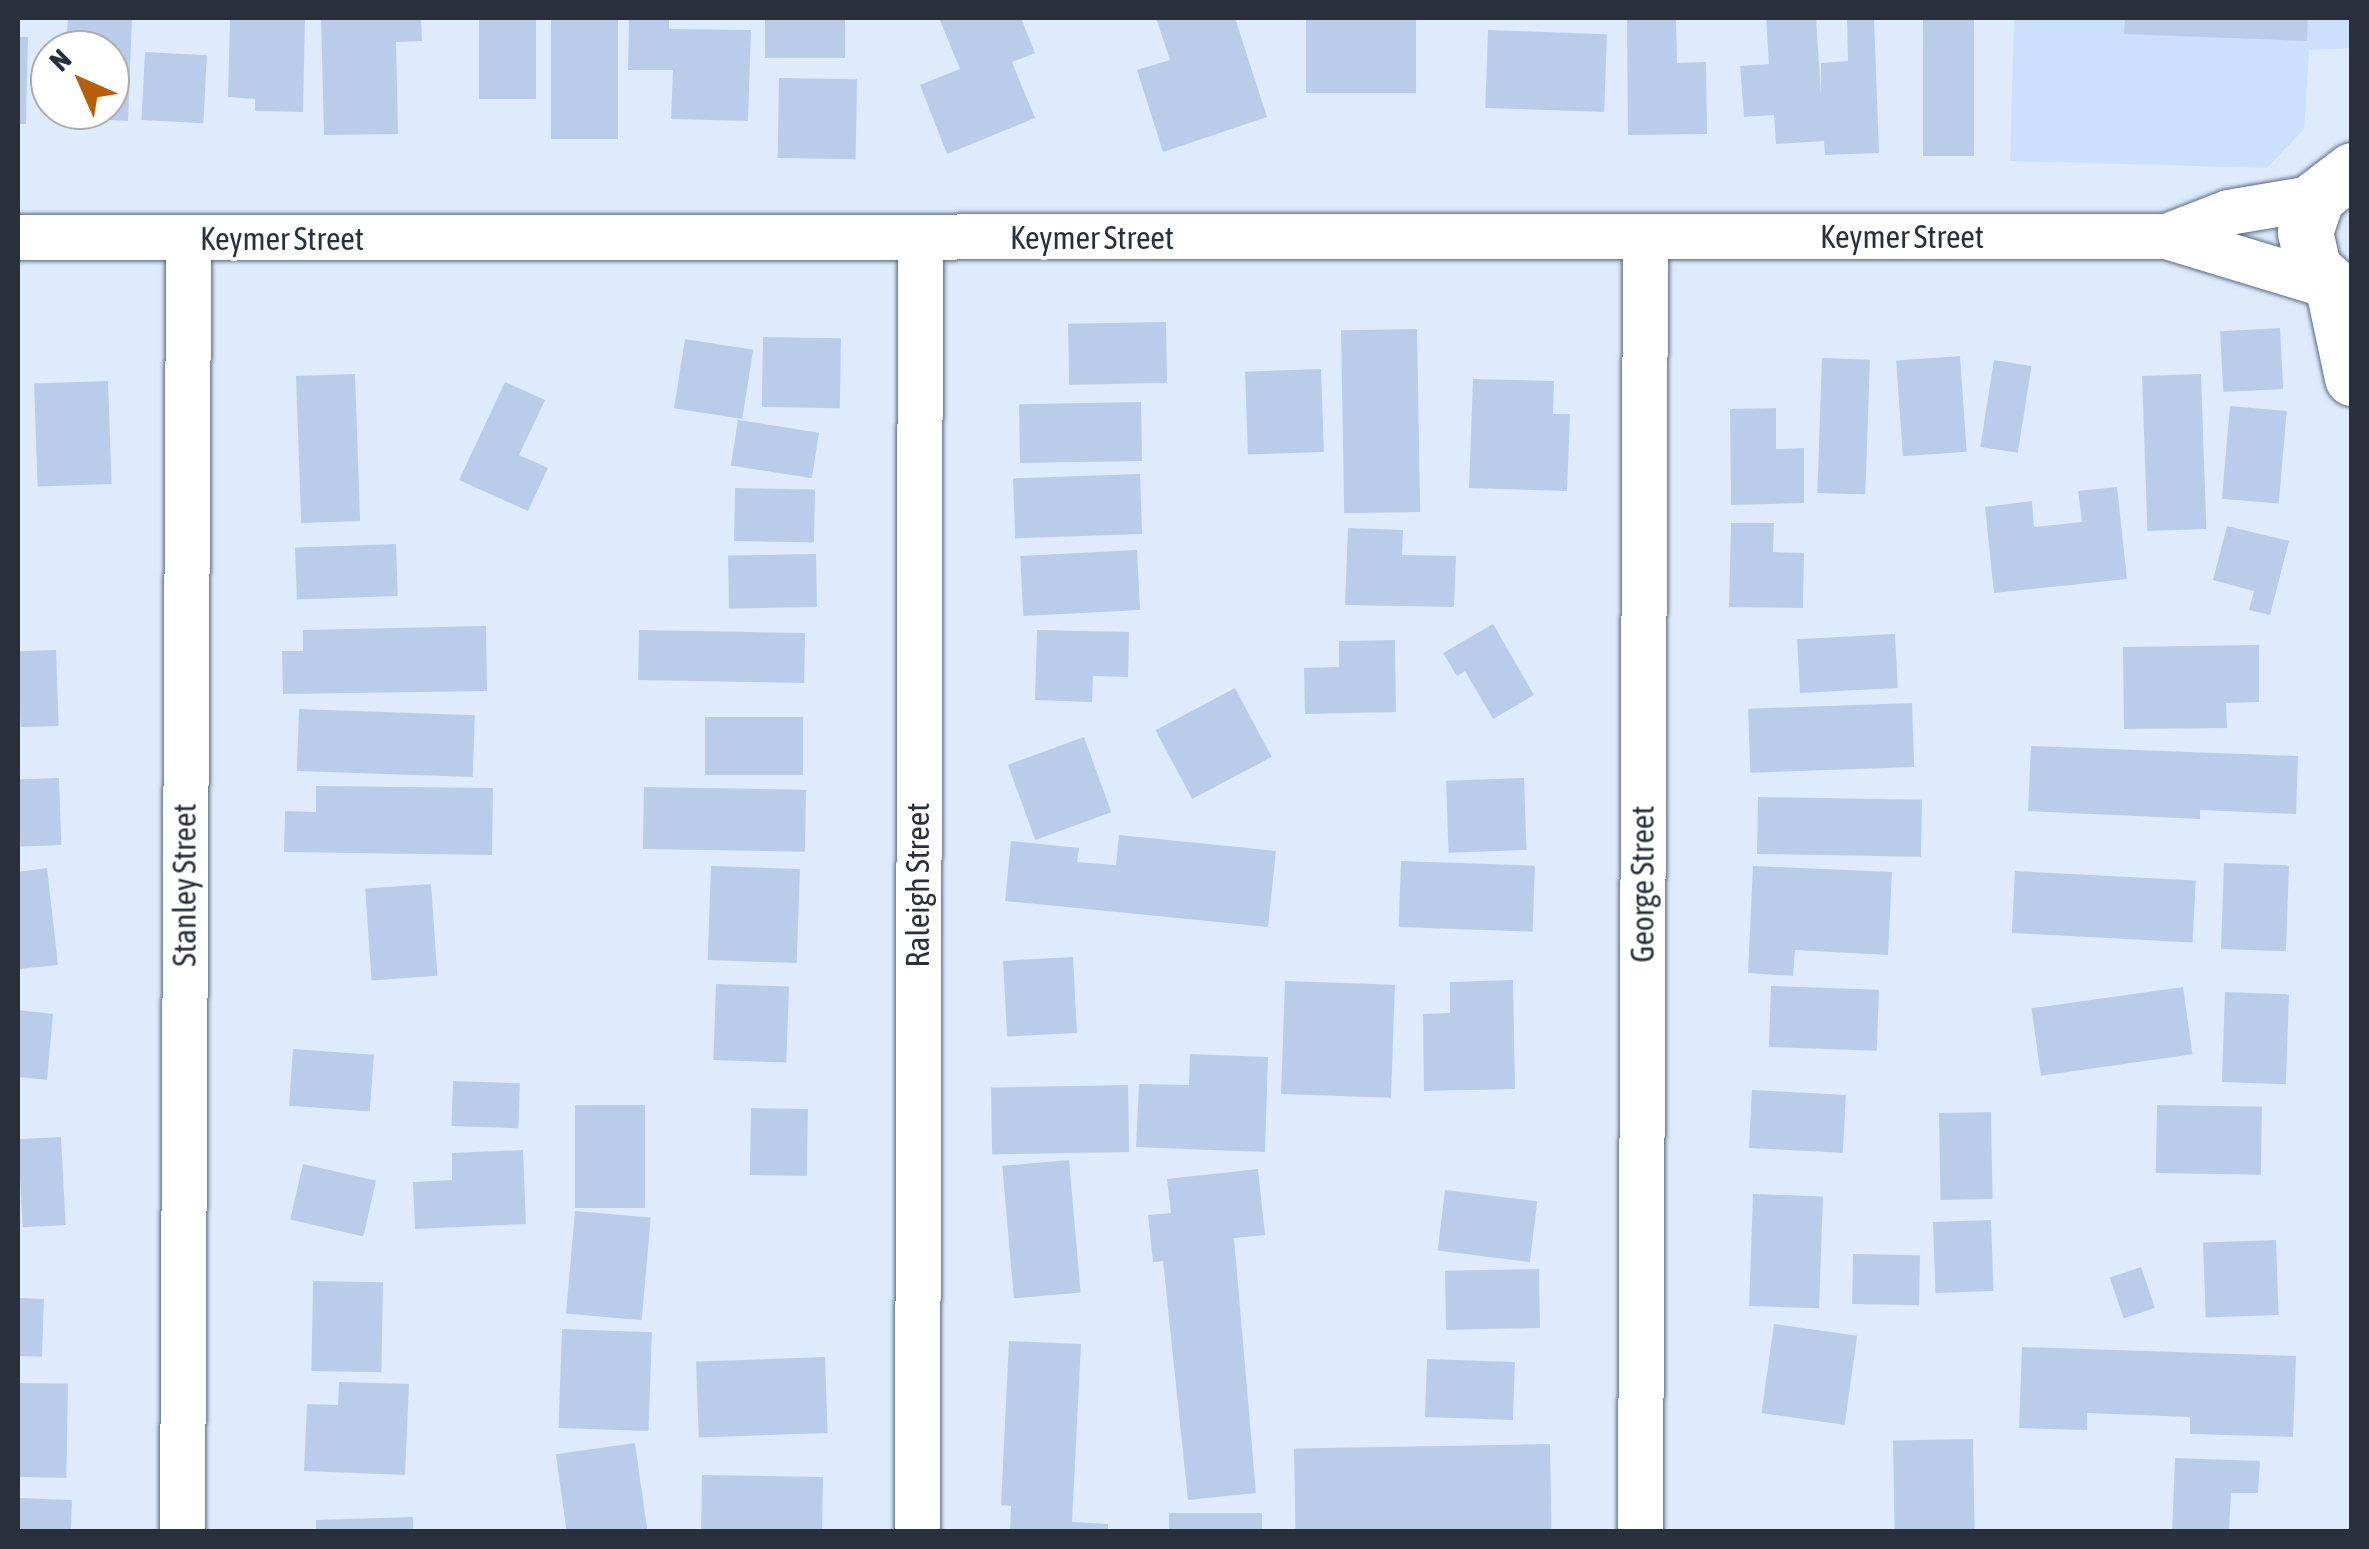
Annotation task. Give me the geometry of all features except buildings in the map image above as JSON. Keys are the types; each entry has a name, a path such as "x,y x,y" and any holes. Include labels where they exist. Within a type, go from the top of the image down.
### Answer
{"street":[{"name":"Keymer Street","path":"2166,236 2228,212 2334,183"},
{"path":"2334,183 2304,232 2336,293 2352,378"},
{"name":"George Street","path":"1640,1532 1645,236"},
{"name":"Keymer Street","path":"18,237 2166,236 2336,293"},
{"name":"Raleigh Street","path":"917,1532 920,238"},
{"name":"Stanley Street","path":"182,1532 188,239"}],"shaded area":[{"path":"2014,18 2351,18 2351,48 2309,50 2304,129 2267,168 2010,161"}]}
